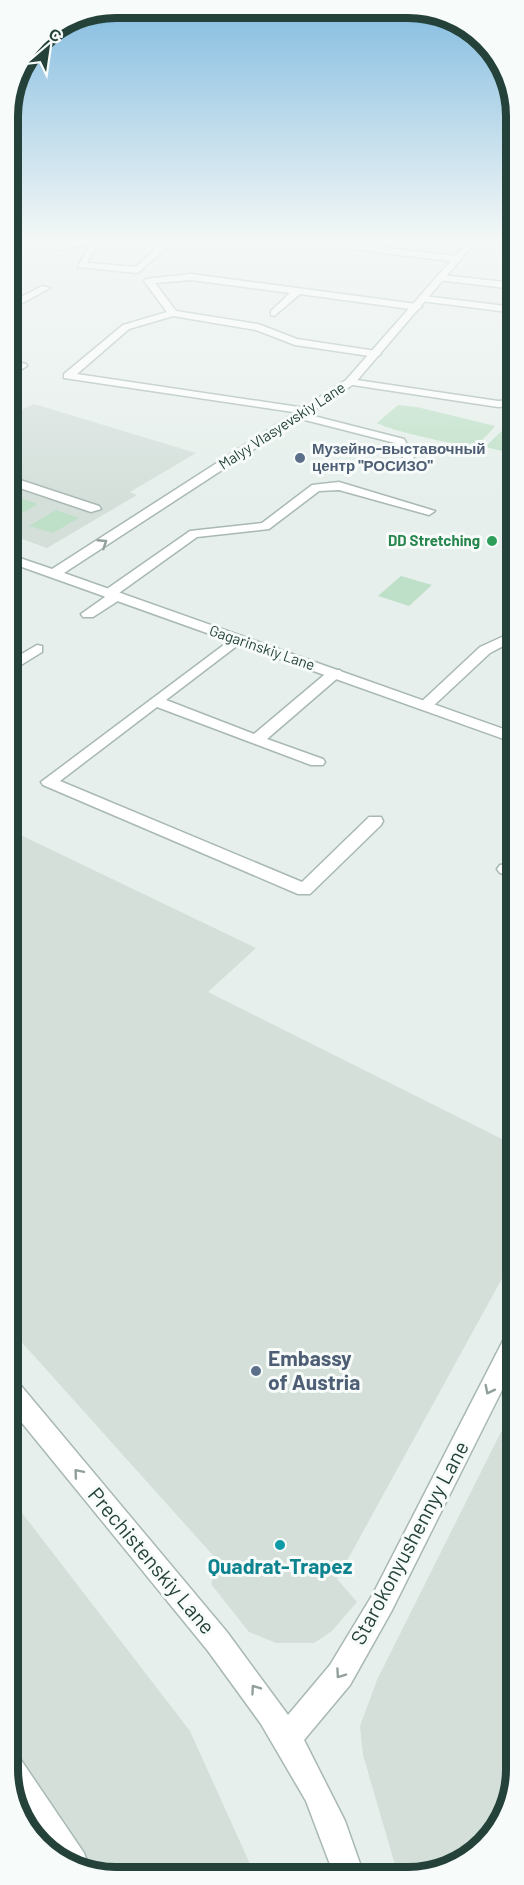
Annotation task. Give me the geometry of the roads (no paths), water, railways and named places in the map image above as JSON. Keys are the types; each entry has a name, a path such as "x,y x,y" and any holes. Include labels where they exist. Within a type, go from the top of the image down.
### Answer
{"street":[{"path":"129,326 68,376 304,414 400,441 408,458"},
{"path":"252,326 295,342 376,354"},
{"name":"Malyy Vlasyevskiy Lane","path":"54,574 304,414 350,382 400,326"},
{"path":"18,365 22,366"},
{"path":"350,382 506,404"},
{"path":"498,404 506,407"},
{"path":"18,483 95,509"},
{"path":"88,614 194,534 265,526 316,488 339,486 429,511"},
{"name":"Gagarinskiy Lane","path":"18,562 506,735"},
{"path":"237,639 49,782 304,890 375,821"},
{"path":"425,706 485,650 506,640"},
{"path":"18,662 37,649"},
{"path":"256,740 335,674"},
{"path":"155,701 317,762"},
{"name":"Starokonyushennyy Lane","path":"288,1737 340,1675 382,1603 506,1358"},
{"name":"Prechistenskiy Lane","path":"18,1400 238,1665 288,1737 324,1806 346,1867"},
{"path":"19,1783 68,1855"}],"place":[{"name":"Музейно-выставочный центр \"РОСИЗО\"","path":"300,458"},
{"name":"DD Stretching","path":"492,541"},
{"name":"Embassy of Austria","path":"256,1371"},
{"name":"Quadrat-Trapez","path":"280,1545"}]}
